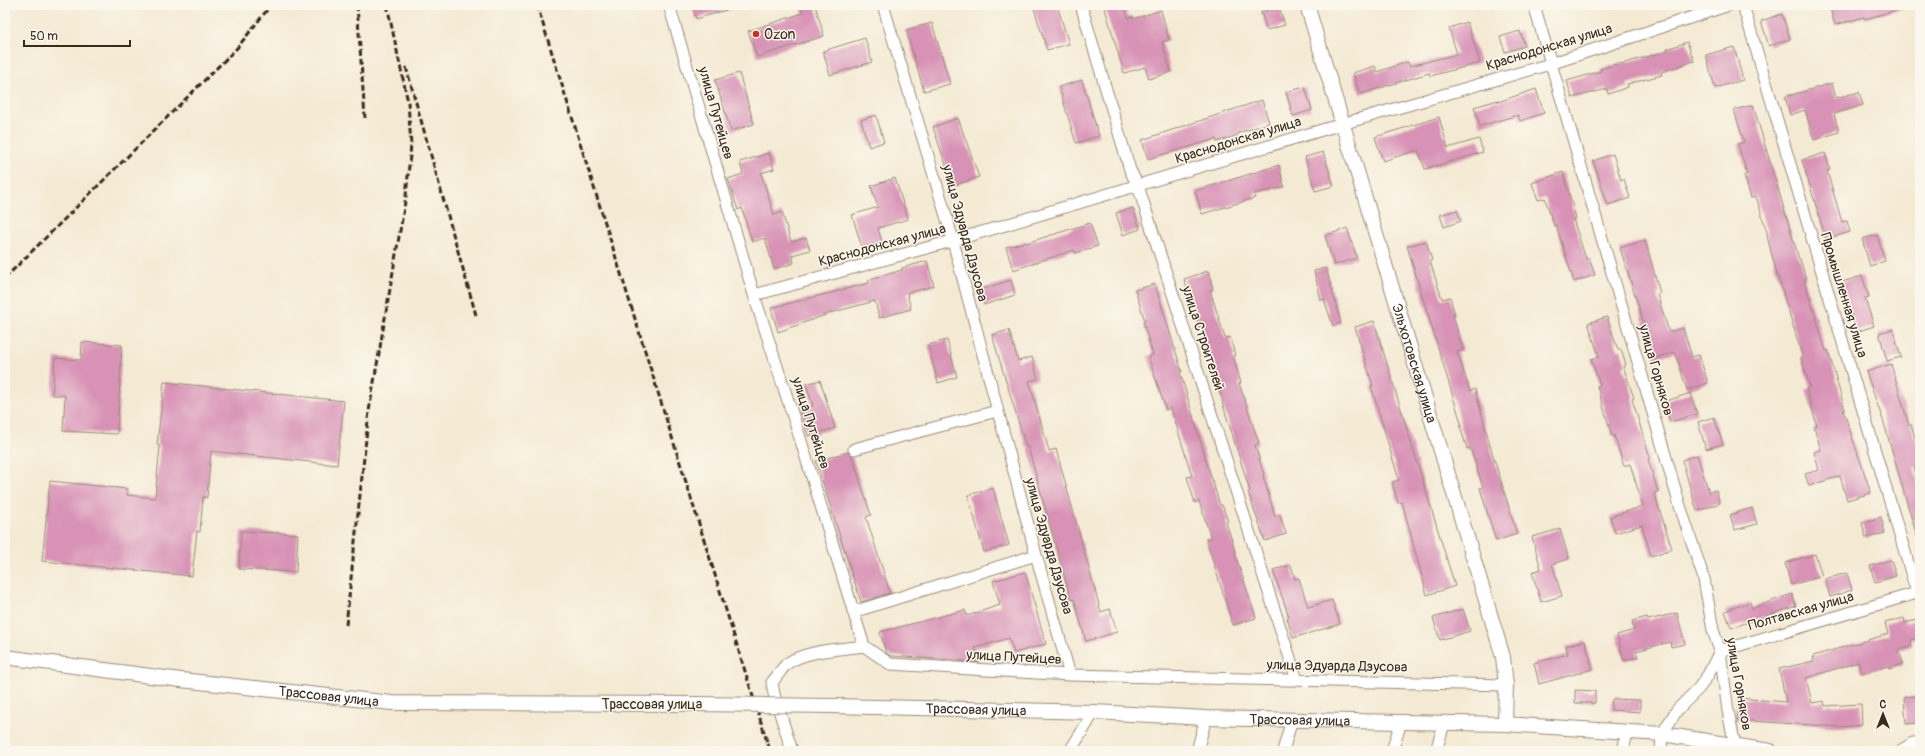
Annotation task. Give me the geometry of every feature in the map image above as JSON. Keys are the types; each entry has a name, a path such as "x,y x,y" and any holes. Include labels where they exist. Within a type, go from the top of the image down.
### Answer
{"street":[{"name":"улица Путейцев","path":"669,5 754,295 803,445 864,646 890,664 1070,675"},
{"name":"улица Эдуарда Дзусова","path":"883,5 947,218 997,411 1070,675 1506,685"},
{"name":"улица Строителей","path":"1081,5 1130,170 1138,186 1297,680"},
{"name":"Эльхотовская улица","path":"1307,5 1503,657 1506,685 1505,724"},
{"name":"улица Горняков","path":"1534,5 1680,506 1704,579 1713,630 1720,651 1735,748"},
{"name":"Краснодонская улица","path":"754,295 952,241 1342,124 1550,64 1729,5"},
{"name":"Промышленная улица","path":"1743,5 1919,593"},
{"path":"854,449 997,411"},
{"path":"853,612 1036,555"},
{"name":"Полтавская улица","path":"1720,651 1919,593"},
{"path":"792,751 774,694 772,682 787,663 796,658 810,654 864,646"},
{"path":"1661,751 1662,734 1677,710 1699,688 1708,675 1720,651"},
{"name":"Трассовая улица","path":"5,656 181,680 392,703 832,706 1094,712 1206,718 1444,724 1505,724 1662,734 1735,748 1770,751"},
{"path":"1070,751 1094,712"},
{"path":"1197,751 1206,718"},
{"path":"1283,751 1292,719"},
{"path":"1392,751 1401,722"},
{"path":"1436,751 1444,724"},
{"path":"1623,751 1627,732"},
{"path":"1900,751 1914,743 1920,743"}],"building":[{"path":"692,5 732,5 733,8 696,19"},
{"path":"800,5 815,5 824,36 757,57 748,31 803,13"},
{"path":"1033,5 1057,5 1069,44 1047,50"},
{"path":"1104,5 1124,5 1128,18 1133,16 1133,19 1161,10 1169,40 1162,42 1171,72 1149,79 1145,67 1124,73"},
{"path":"1829,5 1903,5 1904,8 1865,19 1864,17 1835,25"},
{"path":"1279,7 1285,25 1267,30 1261,12"},
{"path":"1782,14 1790,39 1769,46 1761,21"},
{"path":"1467,22 1480,63 1430,76 1429,73 1360,94 1353,73 1375,66 1377,72 1408,62 1410,66 1457,54 1449,28"},
{"path":"932,23 950,84 924,91 906,30"},
{"path":"1520,31 1525,46 1505,52 1500,37"},
{"path":"865,38 872,62 830,75 823,51"},
{"path":"1687,42 1694,61 1661,72 1662,75 1627,84 1628,87 1608,94 1607,89 1572,98 1567,81 1601,71 1600,69 1620,63 1621,64 1668,51 1667,49"},
{"path":"1734,47 1743,80 1715,88 1706,55"},
{"path":"739,73 754,124 731,131 715,80"},
{"path":"1082,80 1099,136 1076,143 1059,87"},
{"path":"1832,83 1836,98 1859,92 1863,105 1834,114 1839,132 1814,140 1805,110 1790,115 1785,97"},
{"path":"1305,87 1312,110 1293,116 1286,92"},
{"path":"1536,89 1544,113 1520,121 1518,115 1480,126 1474,107 1498,100 1498,102"},
{"path":"1262,100 1269,123 1238,133 1238,135 1217,142 1216,139 1148,159 1142,140"},
{"path":"1753,105 1806,279 1804,279 1826,351 1828,350 1845,410 1843,410 1871,493 1847,500 1840,476 1809,486 1805,474 1819,470 1814,452 1821,450 1814,427 1817,426 1806,389 1810,387 1756,196 1751,198 1744,175 1747,174 1738,144 1744,142 1734,110"},
{"path":"876,115 884,142 869,147 861,120"},
{"path":"1439,117 1448,148 1479,139 1483,152 1425,169 1418,150 1383,161 1375,137"},
{"path":"958,118 979,177 953,186 933,127"},
{"path":"1323,152 1334,186 1315,191 1305,157"},
{"path":"769,153 774,169 761,173 774,215 782,212 791,242 806,238 810,250 792,255 794,263 774,269 765,238 752,242 742,208 738,210 728,179 743,174 740,162"},
{"path":"1825,153 1830,170 1827,171 1842,222 1847,221 1850,232 1826,239 1802,160"},
{"path":"1613,154 1621,180 1624,179 1630,198 1608,205 1593,161"},
{"path":"1279,165 1284,187 1254,194 1255,198 1202,214 1195,191"},
{"path":"1563,172 1576,218 1573,219 1586,259 1589,258 1595,275 1574,282 1556,225 1554,226 1545,198 1538,200 1532,183"},
{"path":"895,178 908,219 878,228 882,242 862,248 852,215 878,207 871,186"},
{"path":"1133,208 1140,229 1123,235 1116,213"},
{"path":"1457,210 1461,221 1444,227 1440,215"},
{"path":"1090,223 1098,246 1075,253 1074,250 1013,270 1006,247 1026,243"},
{"path":"1347,228 1357,258 1334,265 1325,236"},
{"path":"1877,235 1885,261 1870,266 1862,239"},
{"path":"1645,240 1660,293 1657,294 1669,332 1683,328 1692,357 1699,355 1708,383 1687,390 1675,352 1655,358 1620,248"},
{"path":"1426,241 1432,260 1430,261 1442,299 1450,297 1455,315 1453,315 1463,350 1457,352 1470,391 1475,389 1489,442 1517,534 1496,541 1480,488 1483,487 1470,448 1467,449 1460,426 1462,426 1407,246"},
{"path":"927,261 934,286 907,293 911,309 879,318 875,301 834,312 778,332 771,308 869,283 869,280"},
{"path":"1326,268 1341,323 1333,326 1324,299 1321,300 1314,271"},
{"path":"1208,271 1213,289 1210,290 1225,338 1230,337 1235,355 1233,356 1241,383 1239,383 1259,443 1255,445 1264,475 1263,476 1275,516 1280,515 1286,534 1265,541 1248,492 1250,491 1184,279"},
{"path":"1862,276 1869,297 1865,298 1874,326 1856,332 1842,282"},
{"path":"1011,280 1015,295 984,305 979,290"},
{"path":"1155,284 1182,372 1180,372 1206,460 1220,505 1222,505 1228,521 1226,522 1235,554 1256,618 1233,625 1206,539 1211,538 1199,501 1195,503 1187,477 1192,476 1171,408 1166,410 1148,356 1153,355 1143,322 1145,321 1135,290"},
{"path":"1607,317 1618,350 1621,350 1626,365 1623,366 1634,398 1632,399 1650,458 1648,459 1658,492 1654,493 1672,549 1651,556 1642,525 1615,533 1610,517 1643,506 1630,464 1624,466 1614,435 1612,436 1597,386 1600,385 1591,359 1599,357 1588,323"},
{"path":"1374,321 1455,586 1427,595 1402,502 1398,503 1392,482 1399,480 1355,327"},
{"path":"1893,329 1901,357 1887,361 1879,333"},
{"path":"1009,330 1018,361 1032,357 1038,379 1029,381 1049,451 1056,449 1101,612 1110,609 1117,632 1086,641 1074,599 1071,600 1028,447 1026,447 992,335"},
{"path":"947,340 957,377 938,383 928,345"},
{"path":"82,342 122,345 117,434 63,431 65,395 52,395 55,358 81,360"},
{"path":"1891,364 1909,425 1911,424 1920,454 1920,465 1914,467 1920,489 1920,536 1917,537 1883,420 1866,372"},
{"path":"820,380 835,428 808,436 800,410 813,406 806,384"},
{"path":"164,382 344,401 337,465 211,451 207,497 203,497 200,532 197,531 192,576 42,561 50,481 127,489 127,495 155,498 160,446 157,445"},
{"path":"1691,393 1697,414 1670,422 1663,402"},
{"path":"1714,417 1723,444 1706,449 1698,422"},
{"path":"848,452 852,456 871,515 866,517 890,593 861,602 816,461"},
{"path":"1697,455 1709,492 1716,490 1720,503 1697,511 1682,460"},
{"path":"993,488 1009,545 984,552 968,495"},
{"path":"1752,508 1757,524 1735,530 1730,515"},
{"path":"1881,517 1885,533 1866,538 1862,523"},
{"path":"1560,529 1569,559 1552,564 1562,596 1541,602 1532,572 1541,569 1532,537"},
{"path":"241,531 298,534 296,572 239,569"},
{"path":"1815,554 1822,576 1791,585 1785,563"},
{"path":"1891,560 1896,576 1875,582 1870,566"},
{"path":"1291,565 1295,579 1299,578 1308,607 1332,600 1340,624 1293,638 1287,618 1289,617 1273,570"},
{"path":"1025,572 1046,644 1014,653 1009,638 975,648 979,662 891,656 886,653 880,632 965,610 967,616 1000,605 993,581"},
{"path":"1847,573 1852,590 1830,597 1825,579"},
{"path":"1792,594 1796,606 1731,628 1725,611 1750,602 1752,608"},
{"path":"1463,609 1470,631 1440,640 1433,618"},
{"path":"1677,613 1685,644 1671,647 1670,642 1636,651 1638,657 1624,661 1617,635 1634,630 1632,621 1647,617 1648,620"},
{"path":"1904,618 1905,623 1920,619 1920,637 1911,640 1912,646 1899,650 1903,664 1889,669 1888,666 1862,673 1858,662 1806,678 1812,703 1824,701 1825,706 1861,704 1862,725 1841,727 1737,720 1739,698 1786,702 1779,669 1814,661 1813,656 1888,634 1885,623"},
{"path":"1585,641 1593,669 1539,684 1534,663 1568,654 1566,646"},
{"path":"1575,690 1595,691 1595,703 1575,703"},
{"path":"1920,696 1920,723 1906,724 1904,697"},
{"path":"1612,699 1640,700 1640,712 1611,710"}],"railway":[{"path":"5,278 237,48 271,5"},
{"path":"357,5 365,118"},
{"path":"346,625 369,411 406,196 411,145 408,102 387,5"},
{"path":"537,5 770,751"},
{"path":"406,67 476,315"}],"place":[{"name":"Ozon","path":"756,34"}]}
